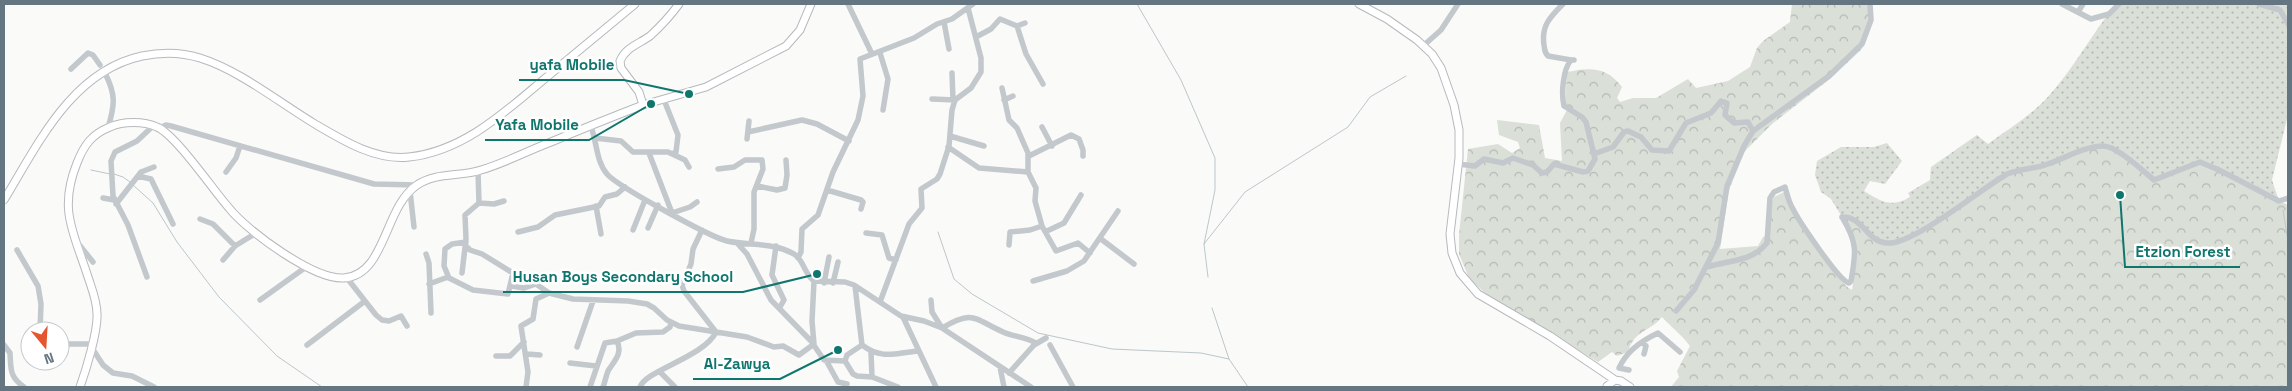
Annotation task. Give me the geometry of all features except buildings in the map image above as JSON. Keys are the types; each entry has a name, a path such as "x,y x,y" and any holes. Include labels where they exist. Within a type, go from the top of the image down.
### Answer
{"main road":[{"path":"4,200 62,109 97,74 119,63 158,53 200,58 255,86 344,142 387,155 408,157 452,146 489,125 636,4"},
{"path":"643,105 639,92 621,68 620,61 630,48 648,37 662,24 679,4"},
{"path":"80,387 96,332 96,307 66,201 75,168 87,142 98,132 127,123 156,127 180,147 231,211 256,233 306,268 339,278 347,278 364,272 373,261 395,212 410,191 417,185 438,176 478,172 643,105 718,82 754,61 786,46 800,30 810,4"},
{"path":"1359,4 1384,17 1423,46 1432,54 1442,68 1454,104 1459,130 1458,164 1450,234 1452,253 1460,273 1478,294 1550,336 1602,373 1630,387"},
{"path":"1375,4 1384,17"},
{"path":"1602,373 1607,387 1615,380"}],"street":[{"path":"848,4 872,54"},
{"path":"1423,46 1441,30 1458,4"},
{"path":"1458,164 1475,166 1484,159 1503,163 1513,158 1533,166 1542,173 1548,172 1554,164 1585,172 1592,166 1595,159 1586,122 1564,104 1564,72 1572,60 1548,56 1545,53 1543,28 1562,4"},
{"path":"1676,311 1694,290 1718,243 1727,186 1736,163 1754,131 1829,76 1862,44 1871,20 1870,4"},
{"path":"2062,4 2091,18 2109,14 2119,4"},
{"path":"2078,12 2083,4"},
{"path":"2259,4 2280,10 2288,24"},
{"path":"798,258 801,252 802,228 818,215 858,120 863,90 859,61 861,57 880,53 914,38 971,6 981,58 981,72 971,88 954,100 932,99"},
{"path":"976,36 993,27 1000,18 1017,26 1025,23"},
{"path":"944,22 948,49"},
{"path":"1017,26 1026,54 1043,84"},
{"path":"71,69 88,53 93,55 100,65"},
{"path":"880,53 888,84 883,110"},
{"path":"105,72 112,88 114,100 108,128"},
{"path":"880,302 911,220 922,208 921,190 939,177 950,136 954,100 952,73"},
{"path":"1002,88 1009,120 1017,125 1029,156 1028,172 1036,188 1035,201 1044,228 1056,251 1078,244 1090,253"},
{"path":"1004,100 1013,96"},
{"path":"664,100 678,137 676,152 672,154"},
{"path":"1594,154 1617,144 1624,132 1628,131 1642,137 1652,150 1669,151 1686,123 1710,113 1721,101 1727,103 1726,116 1734,123 1750,123 1754,131"},
{"path":"748,132 805,120 848,141"},
{"path":"747,139 749,121"},
{"path":"147,277 128,225 115,202 111,161 113,154 137,141 156,127 171,126 374,184 417,185"},
{"path":"591,127 596,138 600,164 609,176 645,200 721,239 737,243 776,246 798,258 807,274 814,281 824,283 845,282 855,286 903,317 924,321 942,328 1032,387"},
{"path":"1042,127 1052,146"},
{"path":"950,136 984,146"},
{"path":"1029,156 1070,136 1075,136 1082,146 1083,156"},
{"path":"596,138 621,141 632,152 663,152 672,154 685,160 689,167"},
{"path":"226,172 236,158 240,146"},
{"path":"1707,267 1728,261 1747,259 1765,246 1767,243 1770,198 1774,192 1785,187 1792,209 1831,266 1844,282 1849,283 1851,281 1856,252 1842,217 1854,218 1876,239 1885,244 1895,243 1918,232 2007,174 2018,170 2043,166 2084,151 2105,146 2116,151 2154,180 2200,162 2220,170 2279,201 2288,198"},
{"path":"948,147 980,168 1028,172"},
{"path":"649,153 672,214"},
{"path":"718,169 734,166 745,160 762,160 763,169 754,197 754,229 751,243"},
{"path":"757,186 777,190 785,188 787,175 786,160"},
{"path":"115,202 141,172 154,167"},
{"path":"478,172 479,203"},
{"path":"138,176 151,179 173,224"},
{"path":"518,232 538,227 555,215 596,206 605,197 617,194 624,187"},
{"path":"827,190 862,200 861,209"},
{"path":"410,191 414,227"},
{"path":"1009,245 1010,232 1044,228 1064,223 1081,195"},
{"path":"103,198 115,202"},
{"path":"633,230 645,200"},
{"path":"462,274 466,244 465,215 479,203 494,204 504,201"},
{"path":"672,214 697,202"},
{"path":"596,206 601,234"},
{"path":"648,228 658,206"},
{"path":"1033,282 1075,268 1086,260 1118,211"},
{"path":"200,219 213,224 235,246"},
{"path":"702,230 693,249 690,264 682,285 684,291 716,332"},
{"path":"223,260 235,246 256,233"},
{"path":"866,234 882,235 889,258 896,260"},
{"path":"1101,239 1134,264"},
{"path":"76,240 93,262"},
{"path":"737,243 747,254 769,298 780,307 814,344 838,382 847,386 856,375"},
{"path":"452,244 466,244 470,250 482,254 513,273 510,293 507,295 476,291 448,276 444,263 446,249 452,244"},
{"path":"776,246 772,273 784,300 780,307"},
{"path":"18,250 38,286 41,304 40,321"},
{"path":"426,254 429,263 431,313"},
{"path":"824,283 829,258"},
{"path":"833,283 838,262"},
{"path":"260,300 306,268"},
{"path":"429,284 448,276"},
{"path":"347,278 382,320 389,321 401,316 407,326"},
{"path":"814,281 812,321 814,344"},
{"path":"511,286 524,288 536,284 549,293 573,299 628,301 647,304 672,322 684,327 747,337 774,347 783,346 799,355 814,344"},
{"path":"855,286 862,345 871,352 884,355 918,351"},
{"path":"526,387 528,375 527,354 521,326 533,319 536,299 549,293"},
{"path":"308,345 365,300"},
{"path":"931,300 932,312 942,328"},
{"path":"577,347 593,301"},
{"path":"942,328 953,321 972,316 980,318 1002,331 1036,343"},
{"path":"903,317 936,387"},
{"path":"590,387 603,345 636,333 663,332 670,327 672,322"},
{"path":"640,387 645,380 694,353 716,332"},
{"path":"1629,370 1619,368 1622,362 1642,342 1658,332 1680,352"},
{"path":"1009,373 1036,343 1046,338"},
{"path":"602,387 609,370 617,358 619,346 617,341"},
{"path":"496,356 510,356 524,342"},
{"path":"1642,342 1646,346 1644,354"},
{"path":"4,345 10,353 12,373 24,387"},
{"path":"70,345 91,347 103,365 113,373 132,376 154,387"},
{"path":"845,361 847,355 862,345"},
{"path":"1050,345 1073,387"},
{"path":"871,352 872,377"},
{"path":"527,354 540,355"},
{"path":"827,362 845,361"},
{"path":"845,361 856,375 872,377 898,387"},
{"path":"570,363 596,366"},
{"path":"1000,367 1004,387"},
{"path":"660,372 674,387"},
{"path":"645,380 645,387"}],"green space":[{"path":"1792,4 1869,4 1868,35 1861,50 1830,79 1772,124 1745,151 1729,190 1720,249 1758,246 1763,237 1769,234 1771,204 1774,197 1784,192 1798,218 1846,286 1852,290 1857,257 1845,217 1885,243 1918,232 1996,180 2096,147 2117,151 2154,180 2196,162 2288,205 2288,387 1671,387 1679,377 1677,371 1690,346 1662,317 1634,339 1628,352 1617,356 1612,352 1598,362 1487,295 1469,278 1459,254 1459,235 1468,149 1498,144 1512,153 1520,148 1518,142 1499,135 1497,120 1539,125 1545,158 1562,161 1560,123 1567,110 1565,107 1567,72 1591,69 1604,72 1616,80 1622,87 1617,98 1620,102 1633,98 1656,98 1688,79 1696,88 1728,81 1750,67 1757,48 1763,41 1790,22"},
{"path":"2116,4 2288,4 2288,115 2272,180 2279,201 2179,172 1918,232 1885,244 1842,217 1831,199 1821,192 1815,175 1817,161 1841,147 1874,147 1887,143 1902,161 1885,184 1870,181 1864,191 1881,201 1892,203 1910,197 1908,193 1930,180 1931,167 1977,135 1988,144 2040,105 2056,88"}],"waterway":[{"path":"1137,4 1181,80 1215,158 1215,190 1204,244 1208,277"},
{"path":"1204,244 1245,192 1348,127 1370,97 1406,76"},
{"path":"91,170 110,174"},
{"path":"114,174 130,182"},
{"path":"133,185 153,203 177,242 219,297 277,356 322,387"},
{"path":"2283,210 2288,241"},
{"path":"938,232 954,279 972,294 1038,333 1112,349 1201,353 1229,359"},
{"path":"1212,308 1229,359 1248,387"}],"place":[{"name":"yafa Mobile","path":"689,94"},
{"name":"Yafa Mobile","path":"651,104"},
{"name":"Etzion Forest","path":"2120,195"},
{"name":"Husan Boys Secondary School","path":"817,274"},
{"name":"Al-Zawya","path":"838,350"}]}
